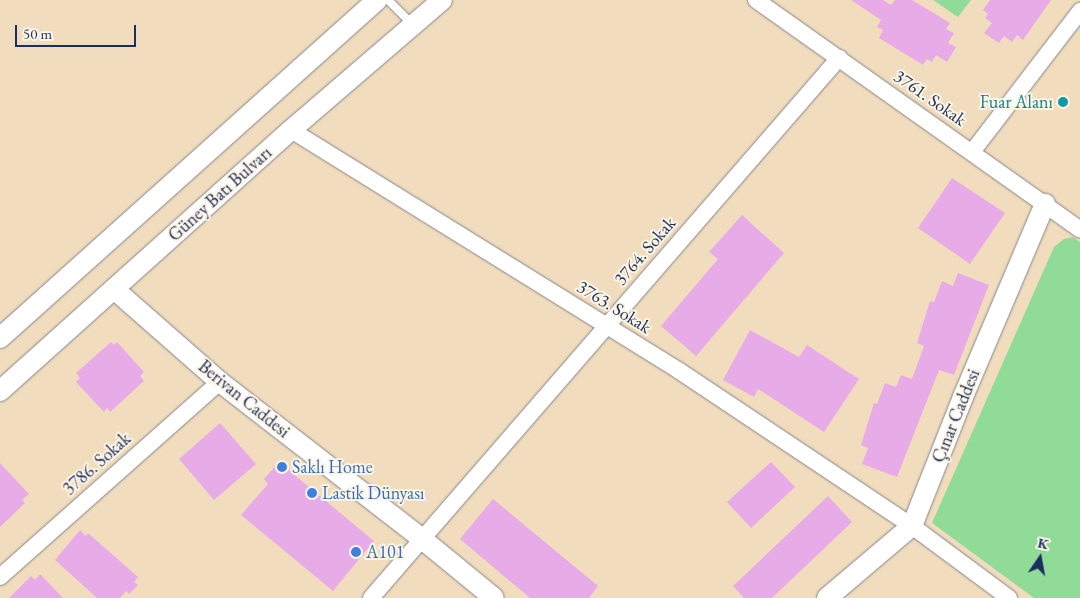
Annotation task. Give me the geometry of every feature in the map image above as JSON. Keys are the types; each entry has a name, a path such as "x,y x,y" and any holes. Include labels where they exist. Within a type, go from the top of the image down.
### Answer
{"street":[{"path":"0,338 377,0"},
{"name":"Güney Batı Bulvarı","path":"0,390 291,130 442,0"},
{"name":"3761. Sokak","path":"756,0 1080,229"},
{"path":"972,152 1080,11"},
{"name":"3764. Sokak","path":"371,598 421,538 482,472 839,58"},
{"name":"3763. Sokak","path":"291,130 678,370 912,526 1009,598"},
{"name":"Çınar Caddesi","path":"827,598 912,526 963,397 1045,204"},
{"name":"Berivan Caddesi","path":"114,289 220,382 421,538 494,598"},
{"name":"3786. Sokak","path":"0,577 220,382"}],"lane":[{"path":"388,0 413,25"}],"green space":[{"path":"933,0 971,0 958,17"},
{"path":"1073,237 1080,242 1080,598 1034,598 932,523 1054,247 1064,239"}],"building":[{"path":"851,0 883,0 891,5 895,0 912,0 950,23 946,29 954,33 948,43 956,47 947,62 936,55 932,62 927,59 923,65 879,38 883,30 877,27 881,20"},
{"path":"990,0 1051,0 1023,40 1017,35 1012,42 1004,36 999,43 984,33 992,23 985,18 988,14 983,10"},
{"path":"952,178 1005,213 970,264 918,228"},
{"path":"742,215 784,253 696,356 661,326 718,259 709,252"},
{"path":"958,273 989,285 954,375 939,370 897,477 862,464 868,448 861,445 874,403 877,404 885,383 896,387 901,375 912,379 924,346 917,343 930,301 934,302 942,281 953,286"},
{"path":"750,330 799,357 807,345 859,379 824,432 758,389 754,397 723,380"},
{"path":"111,342 114,345 117,342 144,372 140,376 144,381 110,412 107,408 104,412 76,382 80,378 76,373"},
{"path":"220,423 256,464 214,500 179,459"},
{"path":"279,462 374,541 333,591 241,515 268,484 264,479"},
{"path":"771,462 795,487 751,528 727,502"},
{"path":"0,463 29,494 22,500 25,503 0,527"},
{"path":"828,496 852,522 772,598 744,598 733,586"},
{"path":"493,499 598,586 589,598 530,598 460,539"},
{"path":"80,530 86,536 88,533 138,577 134,582 138,585 129,594 126,591 120,598 97,598 55,560"},
{"path":"40,574 63,598 9,598 31,576 35,580"}],"place":[{"name":"Fuar Alanı","path":"1063,102"},
{"name":"Saklı Home","path":"282,467"},
{"name":"Lastik Dünyası","path":"312,493"},
{"name":"A101","path":"356,552"}]}
